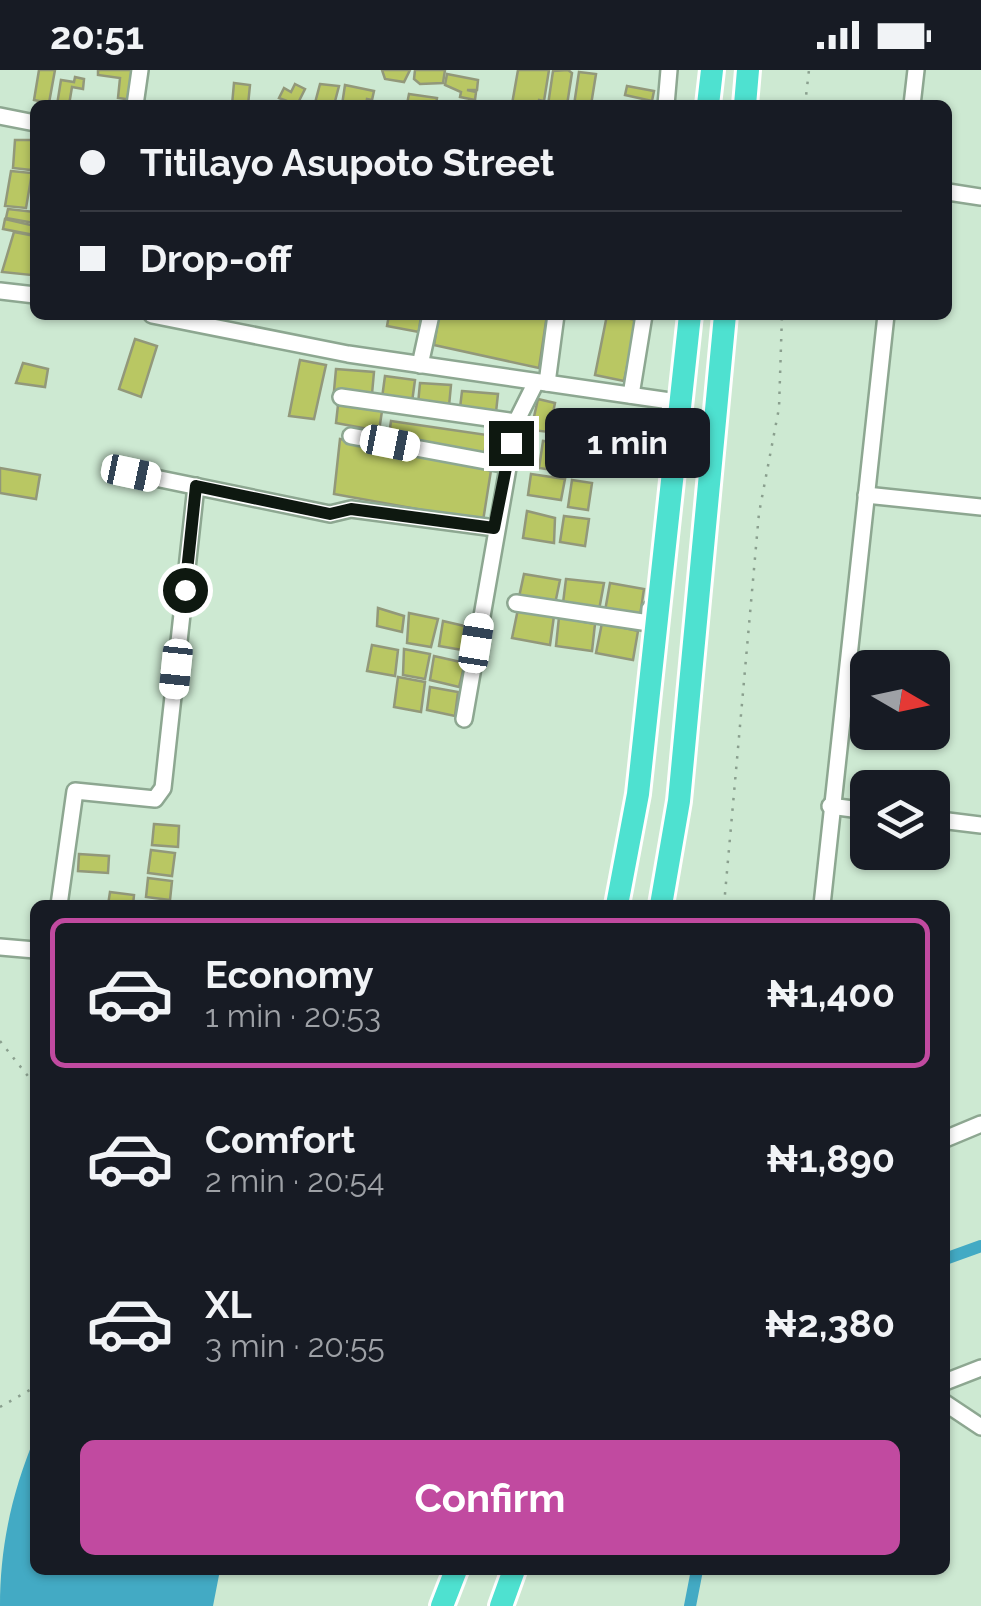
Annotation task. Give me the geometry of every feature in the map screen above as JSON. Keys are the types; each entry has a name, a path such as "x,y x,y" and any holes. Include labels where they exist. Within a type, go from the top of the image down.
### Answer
{"highway":[{"path":"709,100 712,70"},
{"path":"745,100 748,70"},
{"path":"618,900 638,794 689,320"},
{"path":"662,900 679,802 725,320"},
{"path":"442,1606 454,1575"},
{"path":"500,1606 512,1575"}],"street":[{"path":"136,100 140,70"},
{"path":"666,100 669,70"},
{"path":"913,100 916,70"},
{"path":"0,116 30,122"},
{"path":"952,193 981,197"},
{"path":"0,290 30,294"},
{"path":"209,320 420,364 670,401 649,623 516,603"},
{"path":"420,364 430,320"},
{"path":"464,719 494,528 516,422 541,382 555,320"},
{"path":"631,396 643,320"},
{"path":"822,900 885,320"},
{"path":"341,397 516,422"},
{"path":"350,436 507,465"},
{"path":"131,473 330,514 351,509 494,528"},
{"path":"61,900 75,791 155,799 163,788 196,486"},
{"path":"866,495 981,507"},
{"path":"830,806 850,809"},
{"path":"950,821 981,825"},
{"path":"0,946 30,949"},
{"path":"950,1136 981,1124"},
{"path":"950,1380 981,1368"},
{"path":"950,1406 981,1427"}],"path":[{"path":"806,100 809,70"},
{"path":"724,900 759,513 779,408 782,320"},
{"path":"0,1042 30,1079"},
{"path":"0,1407 30,1390"}],"water":[{"path":"30,1451 30,1575 219,1575 213,1606 0,1606 2,1562 20,1478"}],"building":[{"path":"39,70 55,70 50,100 34,100"},
{"path":"98,70 137,70 133,100 118,98 120,78 98,75"},
{"path":"382,70 410,70 404,82 385,79"},
{"path":"415,70 445,70 443,83 420,84 414,79"},
{"path":"518,70 549,70 544,100 513,100"},
{"path":"553,71 572,73 568,100 549,100"},
{"path":"579,72 596,74 592,100 575,100"},
{"path":"447,74 478,80 477,90 467,90 476,92 475,100 460,97 461,92 445,85"},
{"path":"75,77 84,79 83,89 72,87 70,100 58,100 61,80 74,82"},
{"path":"234,83 250,85 248,100 232,100"},
{"path":"295,84 305,89 300,100 279,98 284,88 291,92"},
{"path":"320,84 339,86 335,100 316,100"},
{"path":"345,85 374,91 372,100 343,100"},
{"path":"627,86 654,91 652,100 625,95"},
{"path":"409,94 437,98 437,100 408,100"},
{"path":"15,140 30,140 30,170 13,168"},
{"path":"11,171 30,173 26,208 5,206"},
{"path":"8,209 30,211 30,222 6,218"},
{"path":"5,219 30,225 30,234 3,229"},
{"path":"14,232 30,235 30,275 2,272"},
{"path":"388,320 420,320 419,332 387,326"},
{"path":"438,320 546,320 539,368 434,345"},
{"path":"606,320 637,320 624,381 595,375"},
{"path":"135,339 157,346 141,397 119,389"},
{"path":"300,360 326,365 314,419 289,416"},
{"path":"23,363 48,369 45,387 16,383"},
{"path":"336,369 374,372 372,394 334,391"},
{"path":"385,376 415,380 412,402 382,398"},
{"path":"420,383 451,385 449,406 418,404"},
{"path":"462,391 498,394 496,412 460,408"},
{"path":"538,399 555,403 549,432 531,430"},
{"path":"338,405 382,411 379,431 336,423"},
{"path":"571,415 601,420 593,476 539,468 543,441 567,444"},
{"path":"391,421 487,435 484,456 388,442"},
{"path":"340,439 492,464 483,521 334,494"},
{"path":"0,468 40,475 36,499 0,493"},
{"path":"531,474 565,479 561,500 528,495"},
{"path":"572,480 592,483 588,510 568,507"},
{"path":"527,511 555,518 554,543 523,538"},
{"path":"564,516 589,519 585,546 560,542"},
{"path":"524,574 560,580 555,604 519,597"},
{"path":"566,579 604,583 599,610 563,603"},
{"path":"610,583 644,589 640,616 605,611"},
{"path":"378,608 404,616 402,632 377,626"},
{"path":"518,609 554,616 550,645 512,638"},
{"path":"409,613 438,619 431,647 407,643"},
{"path":"559,617 595,624 592,651 556,646"},
{"path":"443,621 473,628 468,651 439,646"},
{"path":"602,623 638,631 633,660 596,653"},
{"path":"372,645 398,650 395,676 367,671"},
{"path":"404,649 430,654 425,679 403,675"},
{"path":"434,656 465,663 459,687 430,680"},
{"path":"398,677 425,682 421,712 394,707"},
{"path":"430,687 458,692 455,716 427,710"},
{"path":"154,824 179,826 178,847 152,845"},
{"path":"151,850 175,853 172,876 148,873"},
{"path":"79,854 109,856 108,873 78,871"},
{"path":"148,878 172,881 170,900 146,897"},
{"path":"110,892 134,895 134,900 109,900"}],"waterway":[{"path":"950,1257 981,1246"},
{"path":"690,1606 696,1575"}],"route":[{"path":"185,590 196,486 330,514 351,509 494,528 511,443"}]}
